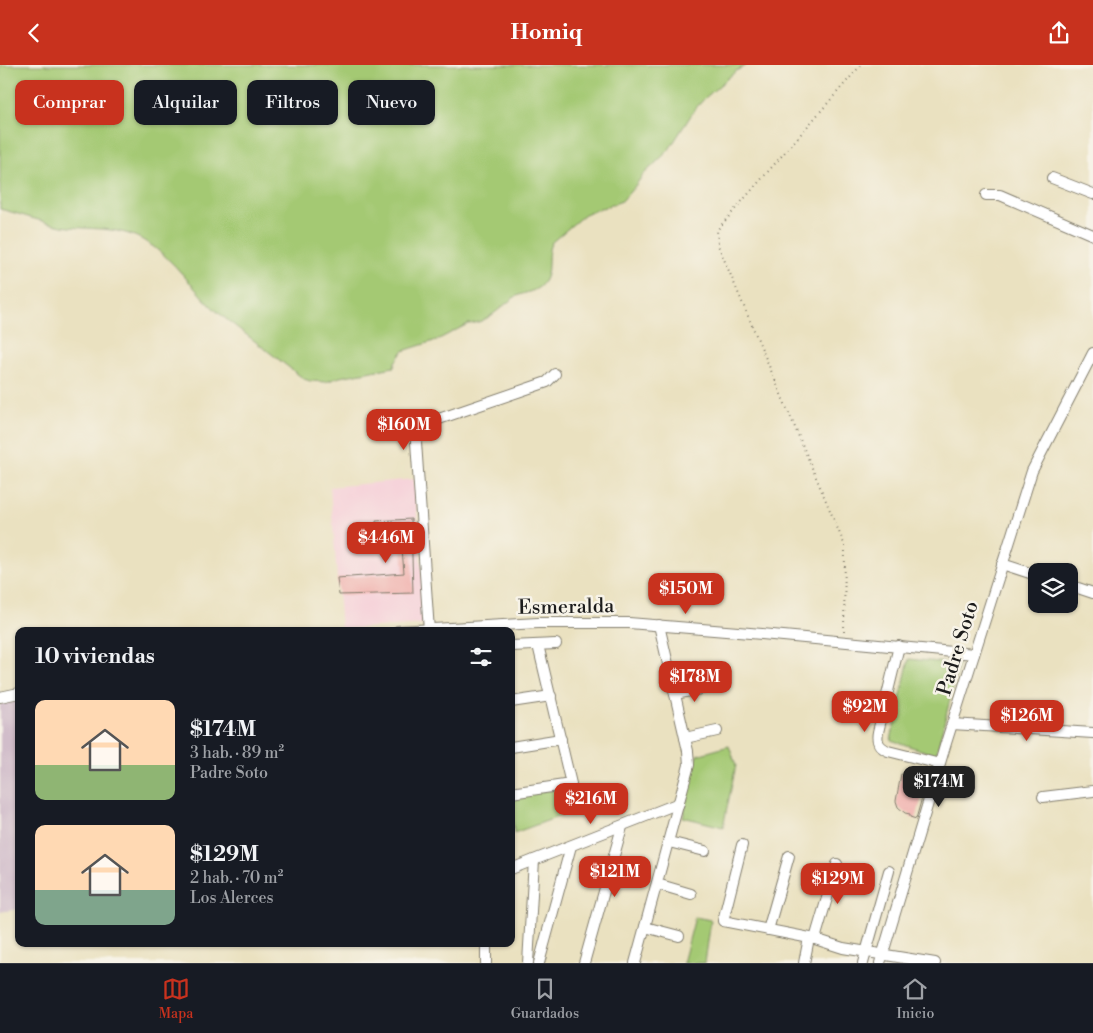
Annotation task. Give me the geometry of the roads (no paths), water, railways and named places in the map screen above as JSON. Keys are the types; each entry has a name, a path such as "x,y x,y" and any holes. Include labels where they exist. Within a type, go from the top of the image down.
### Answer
{"street":[{"path":"1052,178 1093,194"},
{"path":"986,195 1000,195 1093,235"},
{"name":"Padre Soto","path":"881,959 940,763 1032,471 1093,353"},
{"path":"429,627 416,442 419,432 430,422 547,382 555,374"},
{"path":"1002,564 1028,572"},
{"path":"1078,588 1093,593"},
{"name":"Esmeralda","path":"481,627 568,622 659,625 974,654"},
{"path":"635,963 689,765 688,751 659,625"},
{"path":"515,646 556,644"},
{"path":"515,792 571,783 538,645"},
{"path":"899,646 878,731 878,742 881,747 888,751 940,763"},
{"path":"675,694 710,687"},
{"path":"0,697 15,694"},
{"path":"515,701 551,696"},
{"path":"952,725 1093,733"},
{"path":"685,738 717,731"},
{"path":"515,746 561,739"},
{"path":"1043,797 1093,791"},
{"path":"515,867 679,803"},
{"path":"584,963 622,827"},
{"path":"669,842 705,851"},
{"path":"742,845 723,921 812,939 843,948 866,951 881,959 935,963"},
{"path":"539,963 571,846"},
{"path":"768,930 789,856"},
{"path":"528,963 534,860"},
{"path":"804,963 837,864"},
{"path":"862,963 889,871"},
{"path":"657,884 691,893"},
{"path":"645,927 679,936"},
{"path":"486,947 486,963"}]}
